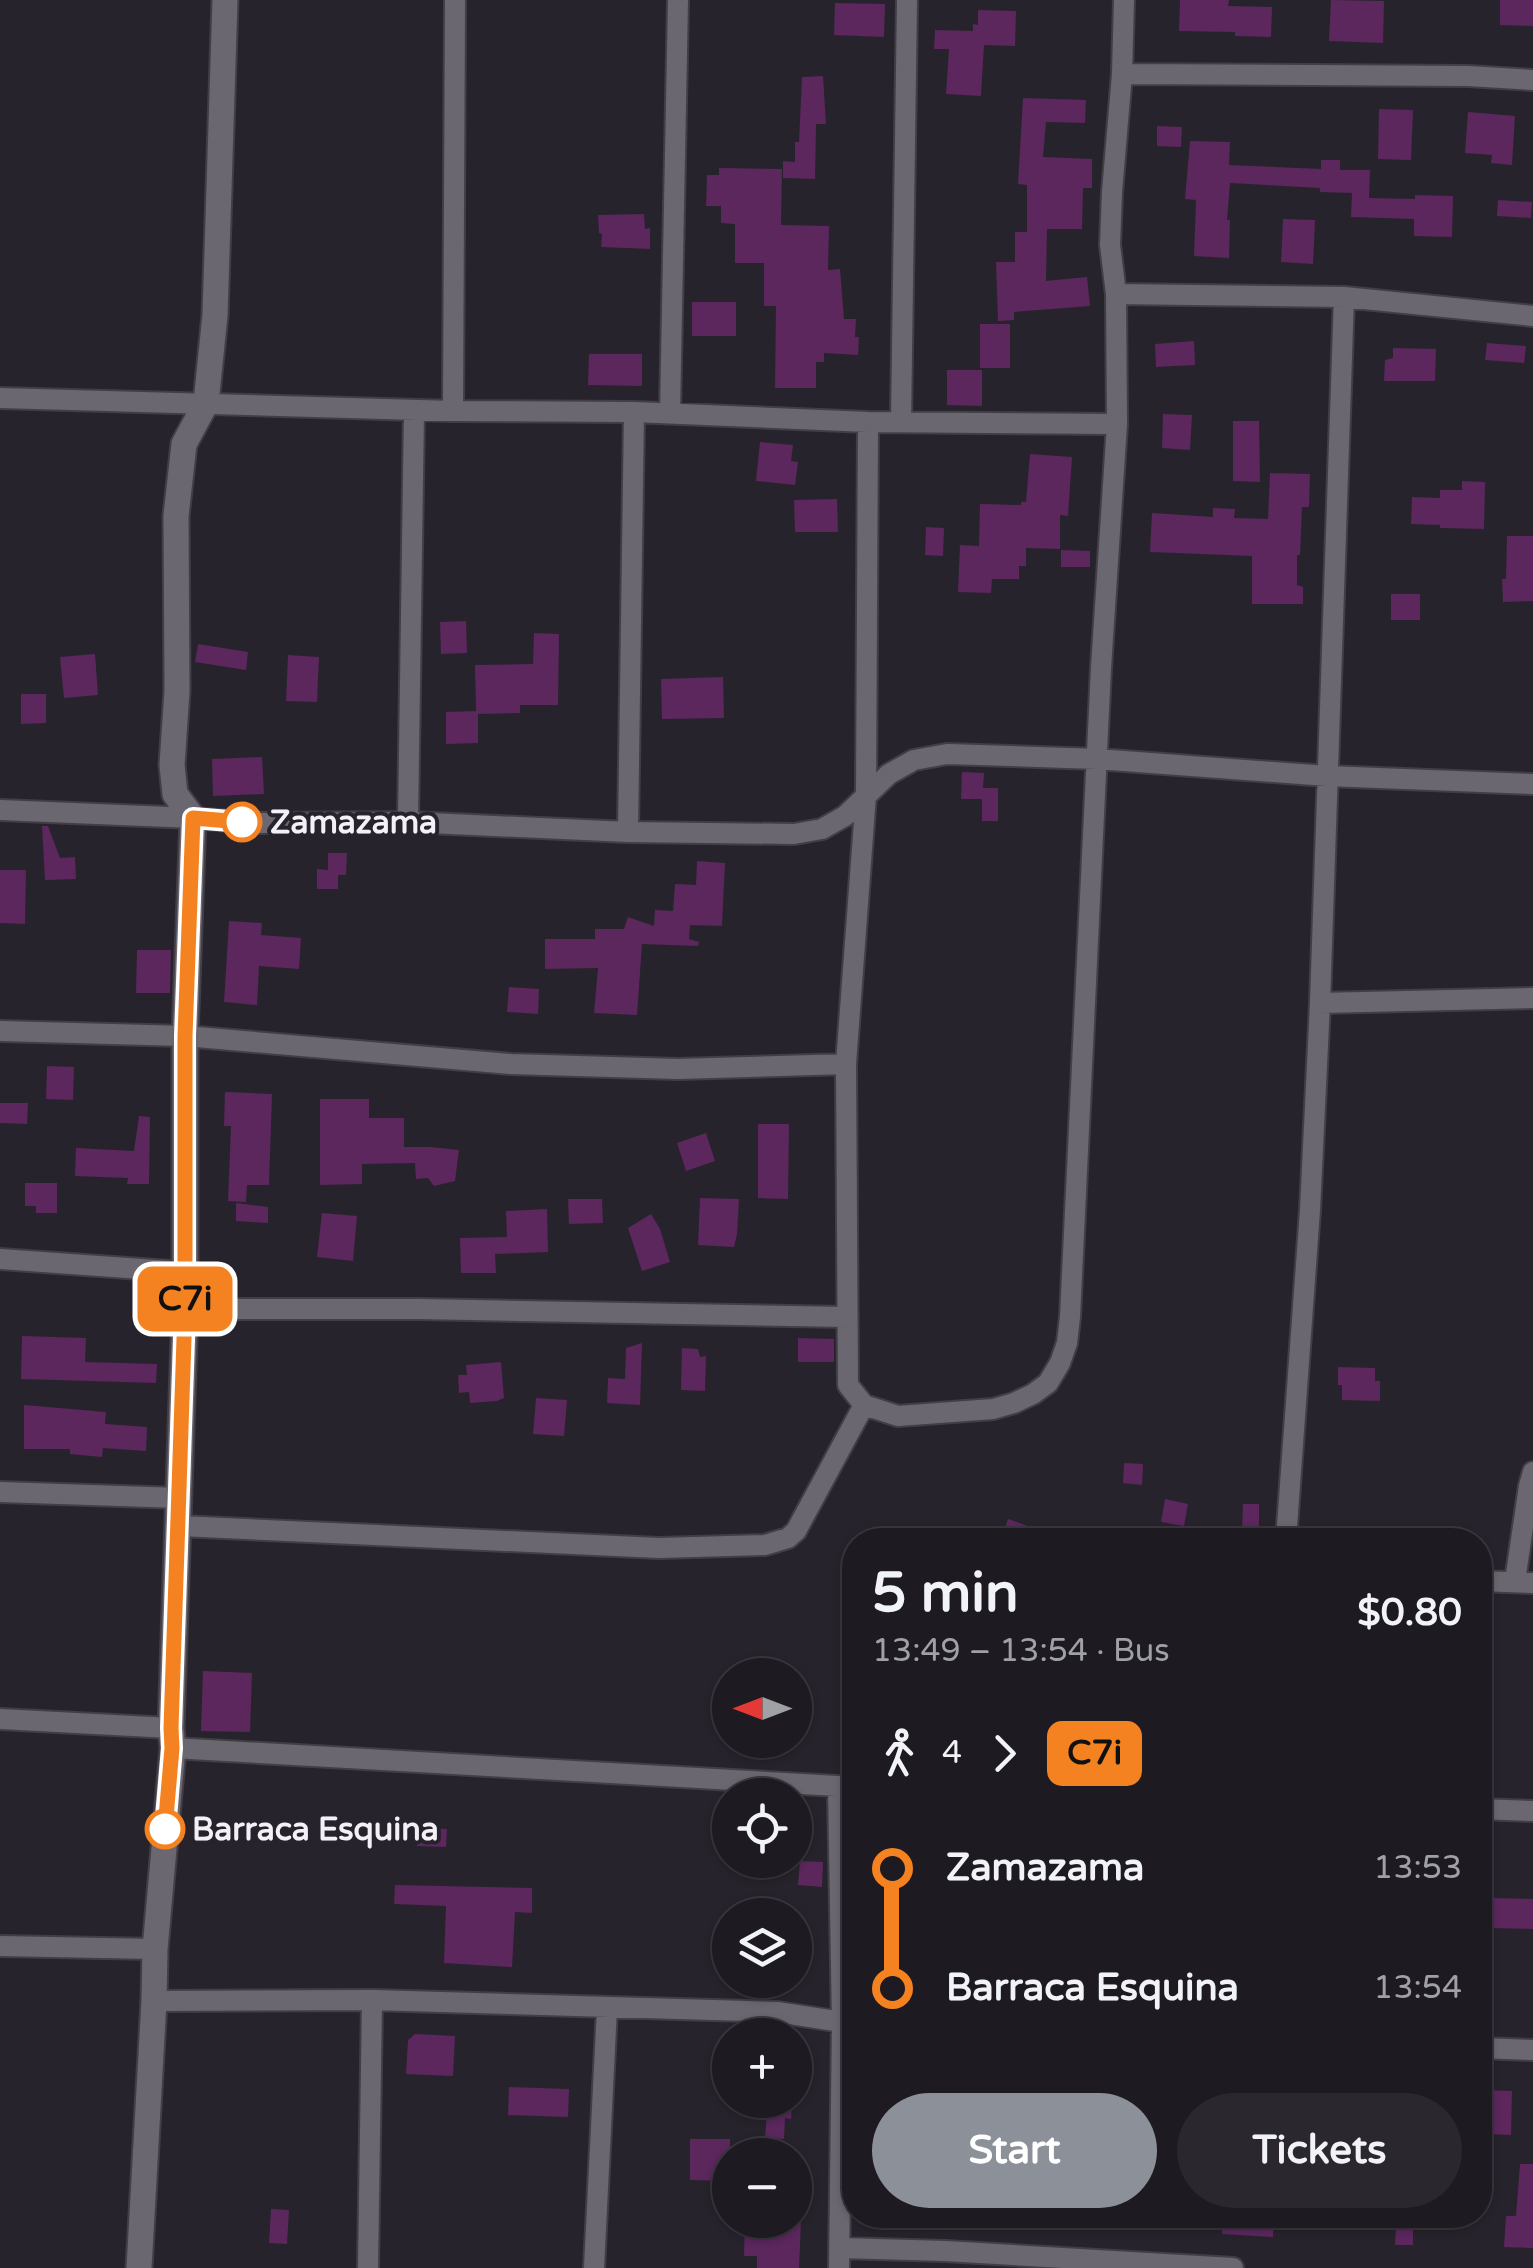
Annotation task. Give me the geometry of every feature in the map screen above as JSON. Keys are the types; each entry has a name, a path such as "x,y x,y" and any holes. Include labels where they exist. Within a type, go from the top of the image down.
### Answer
{"street":[{"path":"139,2268 154,1949 172,1738 185,1309 185,1036 193,818 175,794 172,764 177,691 176,516 184,444 206,404 215,315 225,0"},
{"path":"453,411 455,0"},
{"path":"670,413 678,0"},
{"path":"901,422 907,0"},
{"path":"868,422 866,795 846,1064 848,1385 864,1405 898,1416 993,1409 1014,1403 1048,1383 1067,1343 1117,424 1116,294 1110,244 1124,0"},
{"path":"1122,74 1468,76 1533,80"},
{"path":"1116,294 1344,298 1533,316"},
{"path":"1287,1528 1310,1210 1320,1003 1344,298"},
{"path":"0,398 634,412 868,422 1117,424"},
{"path":"408,822 414,410"},
{"path":"628,832 634,412"},
{"path":"0,810 256,824 408,822 628,832 794,834 822,829 845,816 888,774 914,760 947,754 1533,784"},
{"path":"1320,1003 1533,998"},
{"path":"0,1030 185,1036 511,1064 678,1068 846,1064"},
{"path":"0,1259 184,1272"},
{"path":"185,1309 847,1317"},
{"path":"180,1526 659,1548 765,1545 788,1538 796,1531 864,1405"},
{"path":"1492,1581 1524,1582 1533,1472"},
{"path":"0,1492 180,1498"},
{"path":"0,1718 172,1738 842,1787"},
{"path":"1492,1809 1533,1811"},
{"path":"0,1946 154,1949"},
{"path":"154,2001 372,2000 777,2012 842,2023"},
{"path":"368,2268 372,2000"},
{"path":"594,2268 607,2008"},
{"path":"1492,2048 1533,2050"},
{"path":"842,2206 840,2258 945,2252 1233,2268"}],"building":[{"path":"1180,0 1229,0 1228,6 1272,7 1271,37 1179,31"},
{"path":"1331,0 1384,1 1383,43 1329,41"},
{"path":"1500,0 1533,0 1533,26 1500,25"},
{"path":"835,3 885,4 884,37 834,35"},
{"path":"978,10 1016,11 1015,46 984,45 981,96 946,94 949,49 934,49 935,30 973,31 973,24 978,25"},
{"path":"823,76 826,124 816,124 815,179 783,178 783,161 795,162 795,142 799,142 802,77"},
{"path":"1023,98 1086,100 1085,123 1046,122 1043,157 1092,159 1092,188 1083,188 1082,229 1047,229 1046,281 1087,277 1090,306 1014,312 1014,320 998,321 996,262 1015,262 1015,232 1027,232 1027,185 1018,184"},
{"path":"1379,109 1413,110 1411,160 1378,159"},
{"path":"1468,112 1515,116 1512,165 1491,163 1492,155 1465,153"},
{"path":"1157,126 1182,127 1181,147 1157,146"},
{"path":"1190,141 1230,142 1229,165 1321,169 1321,160 1340,160 1340,170 1370,170 1369,198 1453,196 1452,237 1414,236 1414,219 1351,217 1352,193 1230,183 1229,258 1194,256 1196,200 1185,199"},
{"path":"719,168 782,169 781,225 829,226 828,270 840,269 844,319 856,319 858,355 824,353 824,362 816,362 816,388 775,388 776,306 764,306 764,263 735,263 735,224 721,223 721,206 706,206 707,175 719,175"},
{"path":"1498,200 1532,202 1531,218 1497,216"},
{"path":"644,214 645,229 650,228 650,249 601,247 598,215"},
{"path":"1283,219 1315,220 1313,264 1281,262"},
{"path":"692,302 736,302 736,336 692,336"},
{"path":"980,324 1010,324 1010,368 980,368"},
{"path":"1194,341 1195,365 1156,367 1155,344"},
{"path":"1487,343 1526,346 1524,363 1485,360"},
{"path":"1393,348 1436,349 1435,381 1384,381 1385,360 1393,358"},
{"path":"589,354 642,354 642,386 588,385"},
{"path":"947,370 982,370 982,406 947,405"},
{"path":"1163,414 1192,415 1190,450 1162,448"},
{"path":"1233,421 1259,421 1260,482 1233,481"},
{"path":"760,442 793,445 791,461 798,462 795,485 756,481"},
{"path":"1030,454 1072,457 1068,516 1060,515 1060,549 1026,548 1026,566 1019,566 1019,579 992,579 991,593 958,592 960,545 979,546 980,504 1026,502"},
{"path":"1270,473 1310,474 1309,507 1302,507 1297,555 1297,585 1303,587 1303,604 1252,604 1252,556 1150,552 1152,513 1213,517 1213,508 1235,509 1234,518 1268,519"},
{"path":"1462,481 1485,482 1484,529 1411,524 1412,497 1440,498 1440,490 1462,490"},
{"path":"837,499 838,532 795,532 794,500"},
{"path":"926,527 944,528 943,556 925,555"},
{"path":"1507,536 1533,536 1533,601 1503,602"},
{"path":"1061,550 1090,551 1090,567 1061,567"},
{"path":"1391,594 1420,594 1420,620 1391,620"},
{"path":"466,621 467,653 441,654 440,622"},
{"path":"534,633 559,634 558,705 520,705 520,713 478,714 478,743 446,744 446,712 476,711 475,665 533,664"},
{"path":"198,644 248,652 246,670 195,662"},
{"path":"95,654 98,695 64,698 60,657"},
{"path":"288,655 319,657 317,702 286,701"},
{"path":"723,677 724,718 662,719 661,679"},
{"path":"21,694 46,694 46,723 21,724"},
{"path":"262,757 264,794 213,796 212,759"},
{"path":"962,772 984,773 983,788 998,788 998,821 982,821 982,799 961,799"},
{"path":"42,826 48,826 60,858 75,857 76,879 45,880"},
{"path":"328,853 347,853 346,875 338,875 338,889 317,889 317,869 328,870"},
{"path":"697,861 725,863 722,926 690,925 689,939 699,942 698,946 642,944 637,1015 594,1013 598,968 545,969 545,939 595,939 595,929 624,929 628,917 654,926 655,910 673,911 675,884 696,885"},
{"path":"0,870 26,870 25,924 0,923"},
{"path":"229,921 262,923 261,935 301,938 299,969 259,966 257,1005 224,1002"},
{"path":"137,950 171,950 170,993 136,993"},
{"path":"509,987 539,989 538,1014 507,1012"},
{"path":"47,1066 74,1067 73,1100 46,1099"},
{"path":"225,1092 272,1094 269,1185 247,1185 246,1202 228,1201 231,1126 224,1126"},
{"path":"320,1099 369,1099 369,1118 404,1118 404,1147 459,1150 455,1181 434,1186 428,1178 416,1179 415,1163 362,1164 362,1184 320,1185"},
{"path":"0,1103 28,1103 27,1124 0,1123"},
{"path":"139,1116 150,1117 149,1184 127,1184 128,1178 75,1176 76,1148 134,1151"},
{"path":"758,1124 789,1124 788,1199 758,1198"},
{"path":"706,1133 715,1161 686,1171 677,1143"},
{"path":"25,1183 57,1183 57,1213 36,1213 36,1206 25,1206"},
{"path":"700,1198 739,1199 734,1247 698,1245"},
{"path":"568,1199 602,1199 603,1223 569,1224"},
{"path":"236,1203 268,1207 268,1223 236,1221"},
{"path":"547,1209 548,1252 495,1254 496,1273 461,1273 460,1238 507,1237 506,1211"},
{"path":"322,1213 357,1216 353,1261 317,1257"},
{"path":"651,1214 670,1262 642,1271 628,1228"},
{"path":"22,1336 86,1338 85,1362 157,1364 156,1383 21,1379"},
{"path":"798,1338 834,1339 834,1362 798,1362"},
{"path":"642,1343 640,1405 607,1403 608,1378 625,1379 626,1348"},
{"path":"682,1348 698,1349 700,1357 706,1356 705,1391 681,1390"},
{"path":"501,1362 504,1398 470,1403 469,1392 459,1393 458,1375 467,1375 466,1365"},
{"path":"1338,1367 1375,1368 1380,1401 1342,1400"},
{"path":"536,1398 567,1400 564,1436 533,1434"},
{"path":"24,1405 106,1412 105,1424 147,1427 146,1451 103,1448 102,1457 70,1454 70,1449 24,1449"},
{"path":"1124,1463 1143,1464 1142,1485 1123,1483"},
{"path":"1165,1499 1188,1504 1184,1526 1161,1522"},
{"path":"1243,1504 1259,1504 1259,1528 1242,1528"},
{"path":"1008,1519 1033,1528 1005,1528"},
{"path":"203,1671 252,1673 250,1732 201,1731"},
{"path":"418,1828 447,1829 446,1847 417,1846"},
{"path":"812,1862 823,1862 822,1887 798,1885 799,1878 812,1878"},
{"path":"395,1885 532,1888 532,1913 515,1912 512,1967 444,1963 446,1906 394,1904"},
{"path":"1492,1898 1533,1899 1533,1929 1492,1928"},
{"path":"415,2034 455,2036 453,2076 406,2074 408,2040"},
{"path":"509,2087 569,2089 568,2117 508,2115"},
{"path":"1492,2090 1512,2091 1511,2135 1492,2134"},
{"path":"767,2118 785,2118 784,2138 765,2138"},
{"path":"690,2139 712,2139 712,2181 690,2180"},
{"path":"1520,2164 1533,2164 1533,2248 1504,2247 1506,2216 1516,2216"},
{"path":"271,2209 289,2210 287,2244 269,2243"},
{"path":"1222,2228 1273,2228 1273,2237 1222,2234"},
{"path":"1396,2228 1413,2228 1413,2245 1395,2245"},
{"path":"744,2238 800,2238 799,2268 757,2268 757,2256 744,2256"}],"bus line":[{"name":"C7i","path":"165,1829 180,1526 185,1036 193,818 242,822"}],"place":[{"name":"Zamazama","path":"242,822"},
{"name":"Barraca Esquina","path":"165,1829"}]}
